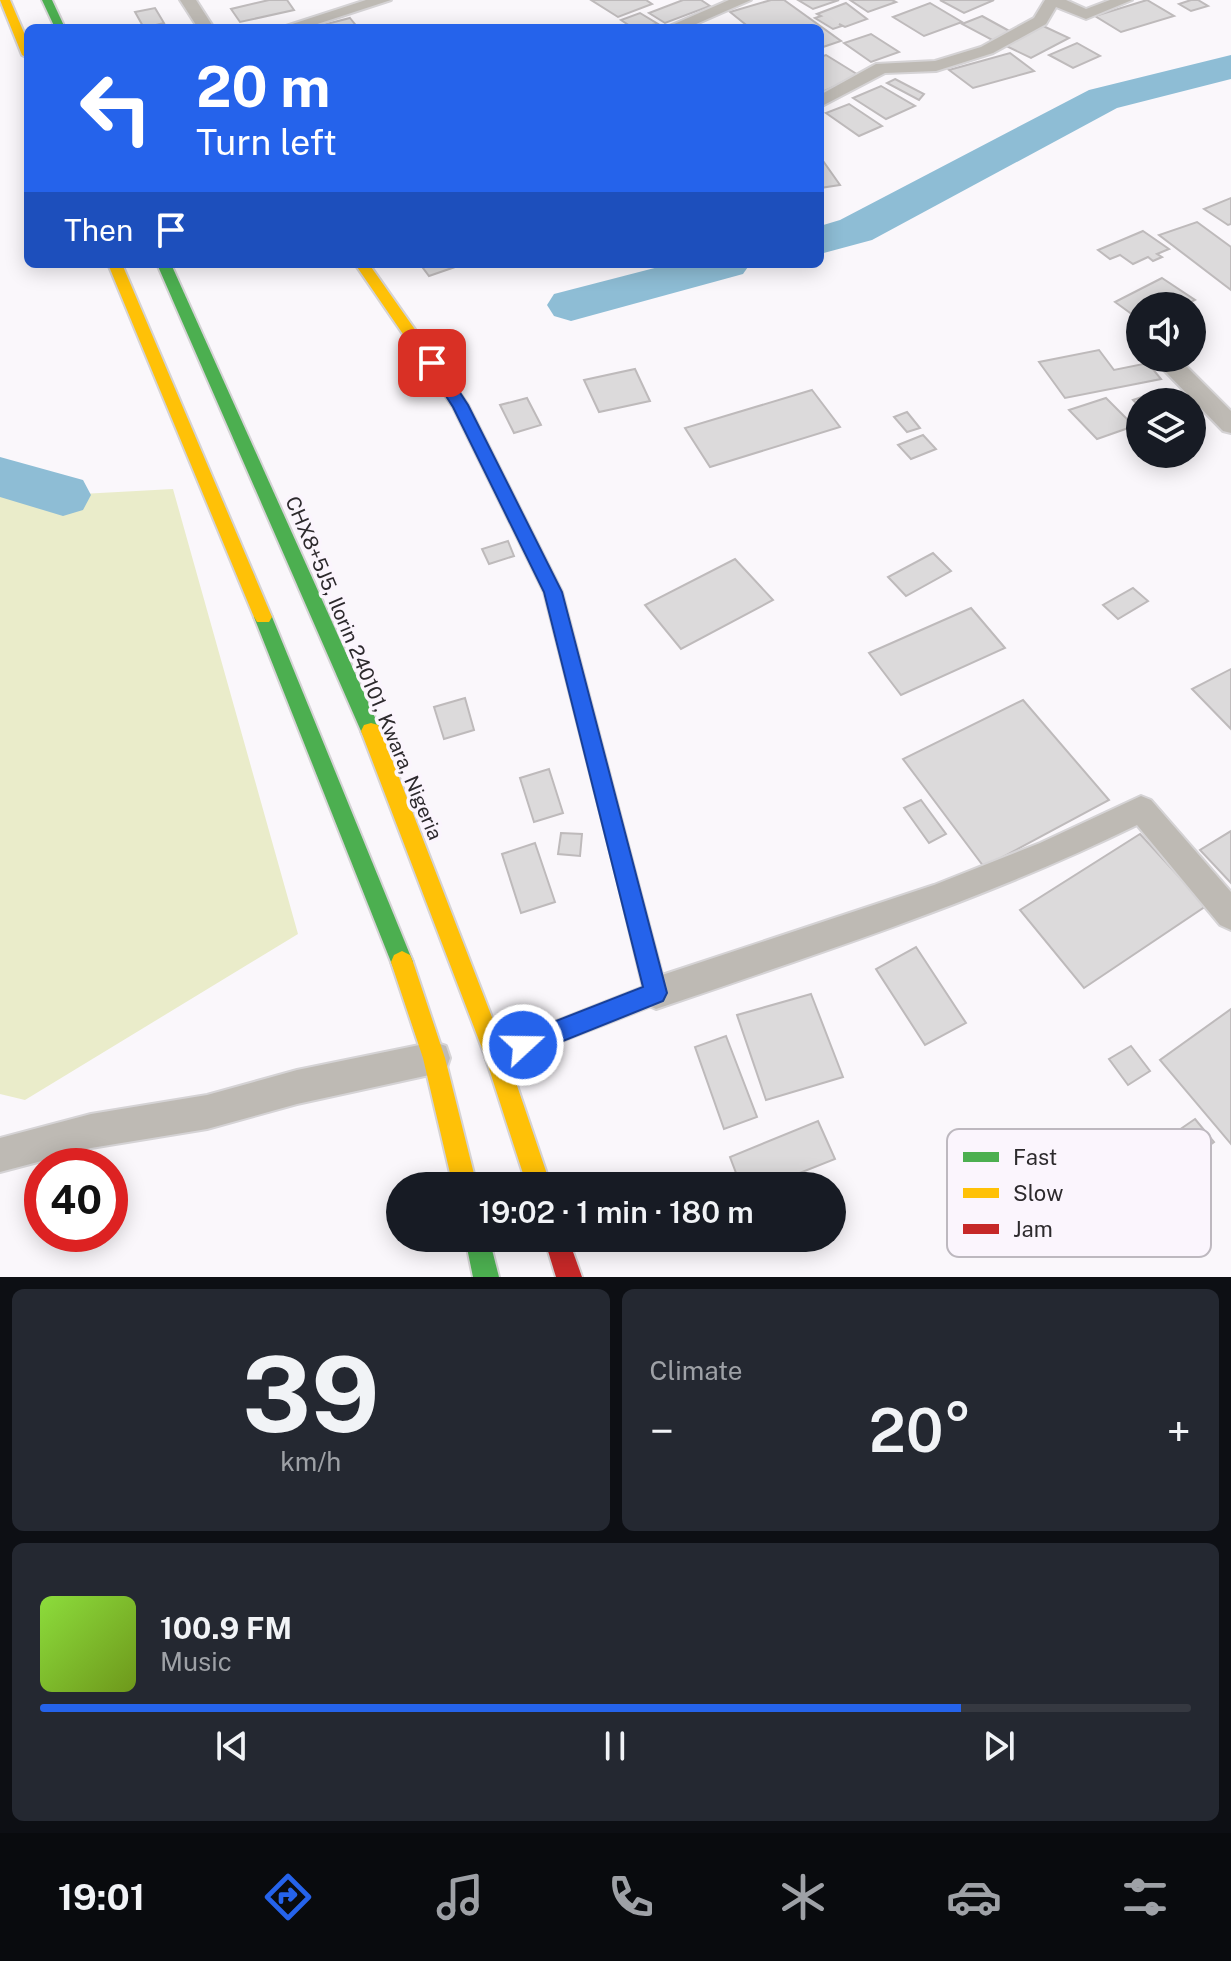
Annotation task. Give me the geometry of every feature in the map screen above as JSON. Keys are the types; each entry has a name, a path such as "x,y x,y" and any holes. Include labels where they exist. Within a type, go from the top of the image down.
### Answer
{"main road":[{"path":"5,0 24,45"},
{"path":"47,0 58,24"},
{"path":"117,268 331,780 409,981 434,1058 462,1172"},
{"name":"CHX8+5J5, Ilorin 240101, Kwara, Nigeria","path":"166,268 375,740 496,1056 534,1172"},
{"path":"365,268 460,405 553,592 656,993 496,1056"},
{"path":"480,1252 486,1277"},
{"path":"561,1252 569,1277"}],"street":[{"path":"188,0 203,24"},
{"path":"302,24 383,0"},
{"path":"683,24 743,0"},
{"path":"824,100 882,68 936,66 987,50 1040,21 1053,0 1086,14 1124,0"},
{"path":"1179,372 1231,425"},
{"path":"656,993 890,916 1050,853 1141,809 1231,915"},
{"path":"0,1155 91,1131 207,1112 297,1087 434,1058"}],"green space":[{"path":"0,482 63,495 173,489 298,934 25,1100 0,1094"}],"building":[{"path":"269,0 287,0 294,10 240,22 231,9"},
{"path":"591,0 646,0 652,4 618,17"},
{"path":"683,0 701,0 710,6 665,23 649,13"},
{"path":"771,0 784,0 817,24 745,24 730,12"},
{"path":"798,0 839,0 813,9"},
{"path":"850,0 892,0 896,2 868,12"},
{"path":"940,0 994,0 964,13"},
{"path":"1147,0 1174,16 1121,32 1095,16"},
{"path":"1191,0 1208,6 1191,11 1179,4"},
{"path":"846,3 867,19 845,27 839,24 842,26 833,29 815,18 821,16 817,14"},
{"path":"930,3 962,22 924,36 893,17"},
{"path":"155,8 164,23 142,24 135,12"},
{"path":"640,13 658,24 627,24 621,20"},
{"path":"982,16 1013,33 994,41 962,24"},
{"path":"350,18 355,24 327,24"},
{"path":"1041,25 1069,38 1031,58 1002,44"},
{"path":"824,29 841,41 824,47"},
{"path":"871,34 899,52 871,62 844,43"},
{"path":"1077,43 1100,56 1073,68 1049,55"},
{"path":"1010,53 1034,71 973,88 949,70"},
{"path":"826,55 860,76 824,91"},
{"path":"895,79 924,94 919,100 887,83"},
{"path":"881,86 915,106 886,119 853,98"},
{"path":"849,104 882,126 859,136 826,113"},
{"path":"824,162 840,185 824,187"},
{"path":"1231,198 1231,224 1204,209"},
{"path":"1197,222 1231,247 1231,290 1159,235"},
{"path":"1143,231 1169,249 1157,254 1162,257 1153,261 1148,257 1133,264 1120,255 1110,259 1098,250"},
{"path":"423,268 452,268 429,276"},
{"path":"1162,278 1183,292 1135,292"},
{"path":"1126,296 1126,310 1115,302"},
{"path":"1099,350 1114,370 1126,368 1126,372 1155,372 1161,379 1065,398 1039,362"},
{"path":"635,369 650,401 599,412 584,380"},
{"path":"812,390 840,427 710,467 685,428"},
{"path":"527,398 541,425 514,433 500,405"},
{"path":"1106,398 1126,418 1126,429 1097,439 1069,410"},
{"path":"907,412 920,428 907,432 894,417"},
{"path":"923,435 936,449 911,459 898,445"},
{"path":"508,541 514,556 489,564 482,549"},
{"path":"933,553 951,571 906,596 888,577"},
{"path":"735,559 773,600 681,649 645,605"},
{"path":"1133,588 1148,601 1118,619 1103,605"},
{"path":"971,608 1005,648 901,695 869,653"},
{"path":"1231,669 1231,729 1192,689"},
{"path":"465,698 474,730 444,739 434,707"},
{"path":"1023,700 1109,800 984,867 903,759"},
{"path":"549,769 563,813 534,822 520,778"},
{"path":"921,800 946,834 929,843 904,808"},
{"path":"1231,831 1231,883 1200,850"},
{"path":"561,833 582,834 580,856 558,854"},
{"path":"1140,834 1206,906 1084,988 1020,910"},
{"path":"535,843 555,902 521,913 502,854"},
{"path":"916,947 966,1023 925,1045 876,969"},
{"path":"811,994 843,1077 766,1100 737,1015"},
{"path":"1231,1009 1231,1144 1160,1060"},
{"path":"726,1036 757,1117 724,1129 695,1047"},
{"path":"1131,1046 1150,1071 1128,1085 1109,1059"},
{"path":"1195,1119 1203,1129 1181,1129"},
{"path":"818,1121 835,1159 802,1172 736,1172 730,1157"}],"waterway":[{"path":"824,239 856,230 1103,99 1231,67"},
{"path":"571,305 711,268"},
{"path":"0,477 63,495"}],"traffic: fast":[{"path":"47,0 58,24"},
{"path":"166,268 371,731"},
{"path":"263,617 402,962"},
{"path":"496,1056 656,993 628,883"},
{"path":"480,1252 486,1277"}],"traffic: slow":[{"path":"5,0 24,45"},
{"path":"117,268 263,617"},
{"path":"365,268 460,405 553,592 628,883"},
{"path":"371,731 496,1056 534,1172"},
{"path":"402,962 434,1058 462,1172"}],"traffic: jam":[{"path":"561,1252 569,1277"}],"route":[{"path":"432,363 460,405 553,592 656,993 523,1045"}]}
